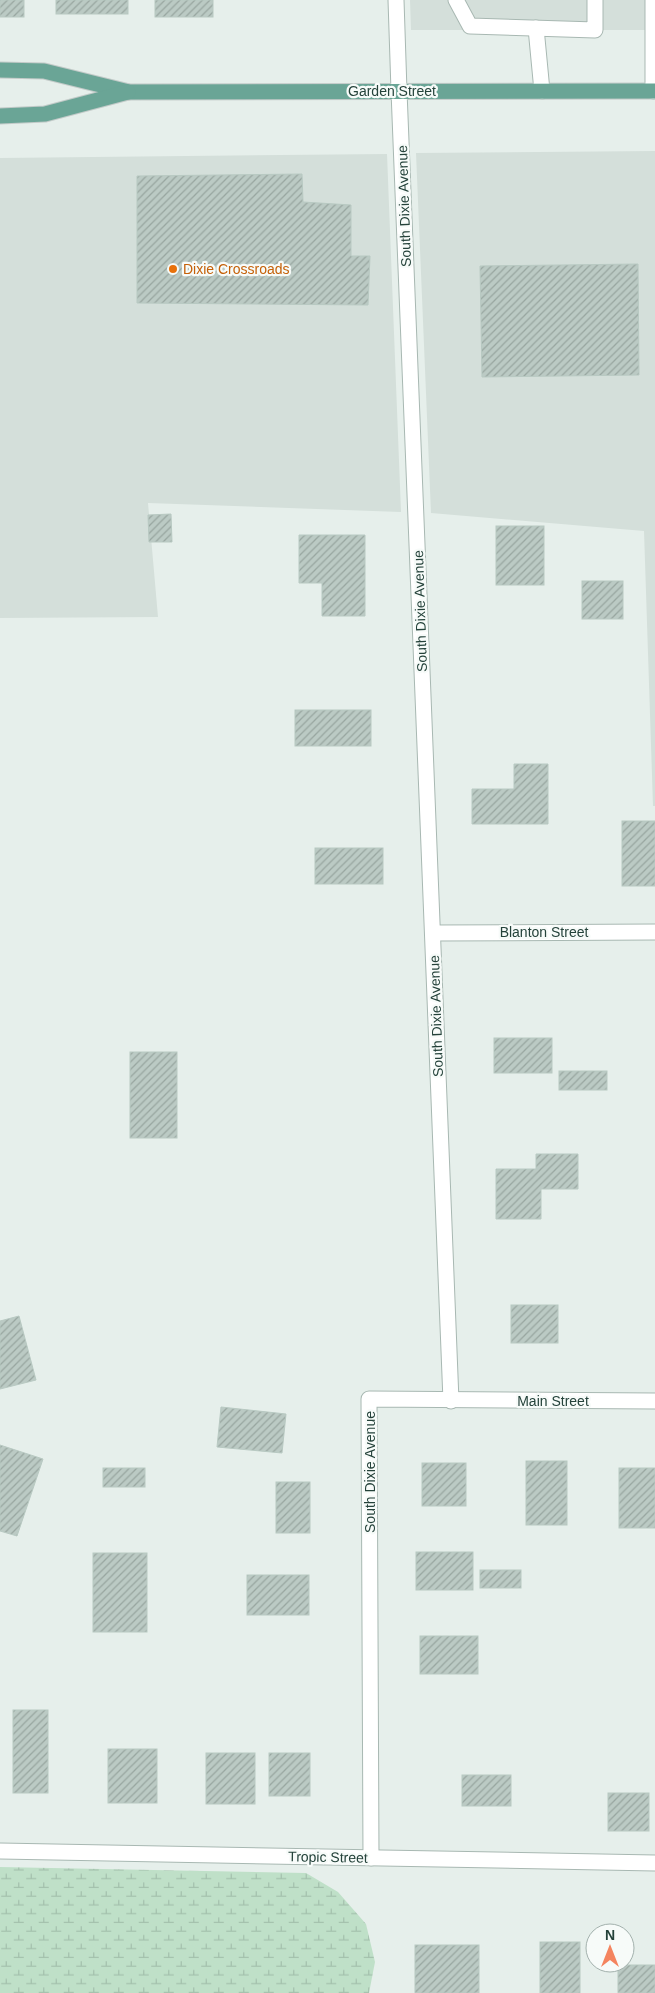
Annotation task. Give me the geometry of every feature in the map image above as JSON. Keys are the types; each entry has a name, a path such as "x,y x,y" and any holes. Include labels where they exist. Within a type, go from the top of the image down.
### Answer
{"main road":[{"name":"Garden Street","path":"0,70 44,71 129,92 654,92"},
{"name":"Garden Street","path":"0,116 45,114 129,92"}],"street":[{"name":"South Dixie Avenue","path":"371,1858 369,1399 452,1401 396,0"},
{"path":"456,0 470,26 596,30 596,0"},
{"path":"654,9 654,92"},
{"path":"536,28 542,91"},
{"name":"Blanton Street","path":"433,933 655,932"},
{"name":"Main Street","path":"452,1401 655,1401"},
{"name":"Tropic Street","path":"0,1851 655,1863"}],"shaded area":[{"path":"410,0 655,0 655,30 411,30"},
{"path":"655,151 655,806 653,806 644,531 431,513 416,153"},
{"path":"387,154 401,512 148,503 158,617 0,618 0,158"}],"green space":[{"path":"0,1867 306,1873 338,1892 366,1924 375,1962 369,1993 0,1993"}],"building":[{"path":"0,0 24,0 24,17 0,17"},
{"path":"56,0 128,0 128,14 56,14"},
{"path":"155,0 213,0 213,17 155,17"},
{"path":"302,174 303,202 351,205 351,256 370,256 368,305 137,303 137,176"},
{"path":"638,264 639,375 482,377 480,266"},
{"path":"171,514 172,542 149,542 148,515"},
{"path":"496,526 544,526 544,585 496,585"},
{"path":"299,535 365,535 365,616 322,616 322,583 299,583"},
{"path":"582,581 623,581 623,619 582,619"},
{"path":"295,710 371,710 371,746 295,746"},
{"path":"514,764 548,764 548,824 472,824 472,789 514,789"},
{"path":"622,821 655,821 655,886 622,886"},
{"path":"315,848 383,848 383,884 315,884"},
{"path":"494,1038 552,1038 552,1073 494,1073"},
{"path":"130,1052 177,1052 177,1138 130,1138"},
{"path":"559,1071 607,1071 607,1090 559,1090"},
{"path":"536,1154 578,1154 578,1189 541,1189 541,1219 496,1219 496,1169 536,1169"},
{"path":"511,1305 558,1305 558,1343 511,1343"},
{"path":"19,1316 36,1380 0,1389 0,1321"},
{"path":"221,1407 286,1414 282,1453 217,1447"},
{"path":"0,1445 43,1459 17,1536 0,1531"},
{"path":"526,1461 567,1461 567,1525 526,1525"},
{"path":"422,1463 466,1463 466,1506 422,1506"},
{"path":"103,1468 145,1468 145,1487 103,1487"},
{"path":"619,1468 655,1468 655,1528 619,1528"},
{"path":"276,1482 310,1482 310,1533 276,1533"},
{"path":"416,1552 473,1552 473,1590 416,1590"},
{"path":"93,1553 147,1553 147,1632 93,1632"},
{"path":"480,1570 521,1570 521,1588 480,1588"},
{"path":"247,1575 309,1575 309,1615 247,1615"},
{"path":"420,1636 478,1636 478,1674 420,1674"},
{"path":"13,1710 48,1710 48,1793 13,1793"},
{"path":"108,1749 157,1749 157,1803 108,1803"},
{"path":"206,1753 255,1753 255,1804 206,1804"},
{"path":"269,1753 310,1753 310,1796 269,1796"},
{"path":"462,1775 511,1775 511,1806 462,1806"},
{"path":"608,1793 649,1793 649,1831 608,1831"},
{"path":"540,1942 580,1942 580,1993 540,1993"},
{"path":"415,1945 479,1945 479,1993 415,1993"},
{"path":"635,1965 655,1965 655,1993 618,1993 618,1973 635,1973"}],"place":[{"name":"Dixie Crossroads","path":"173,269"}]}
